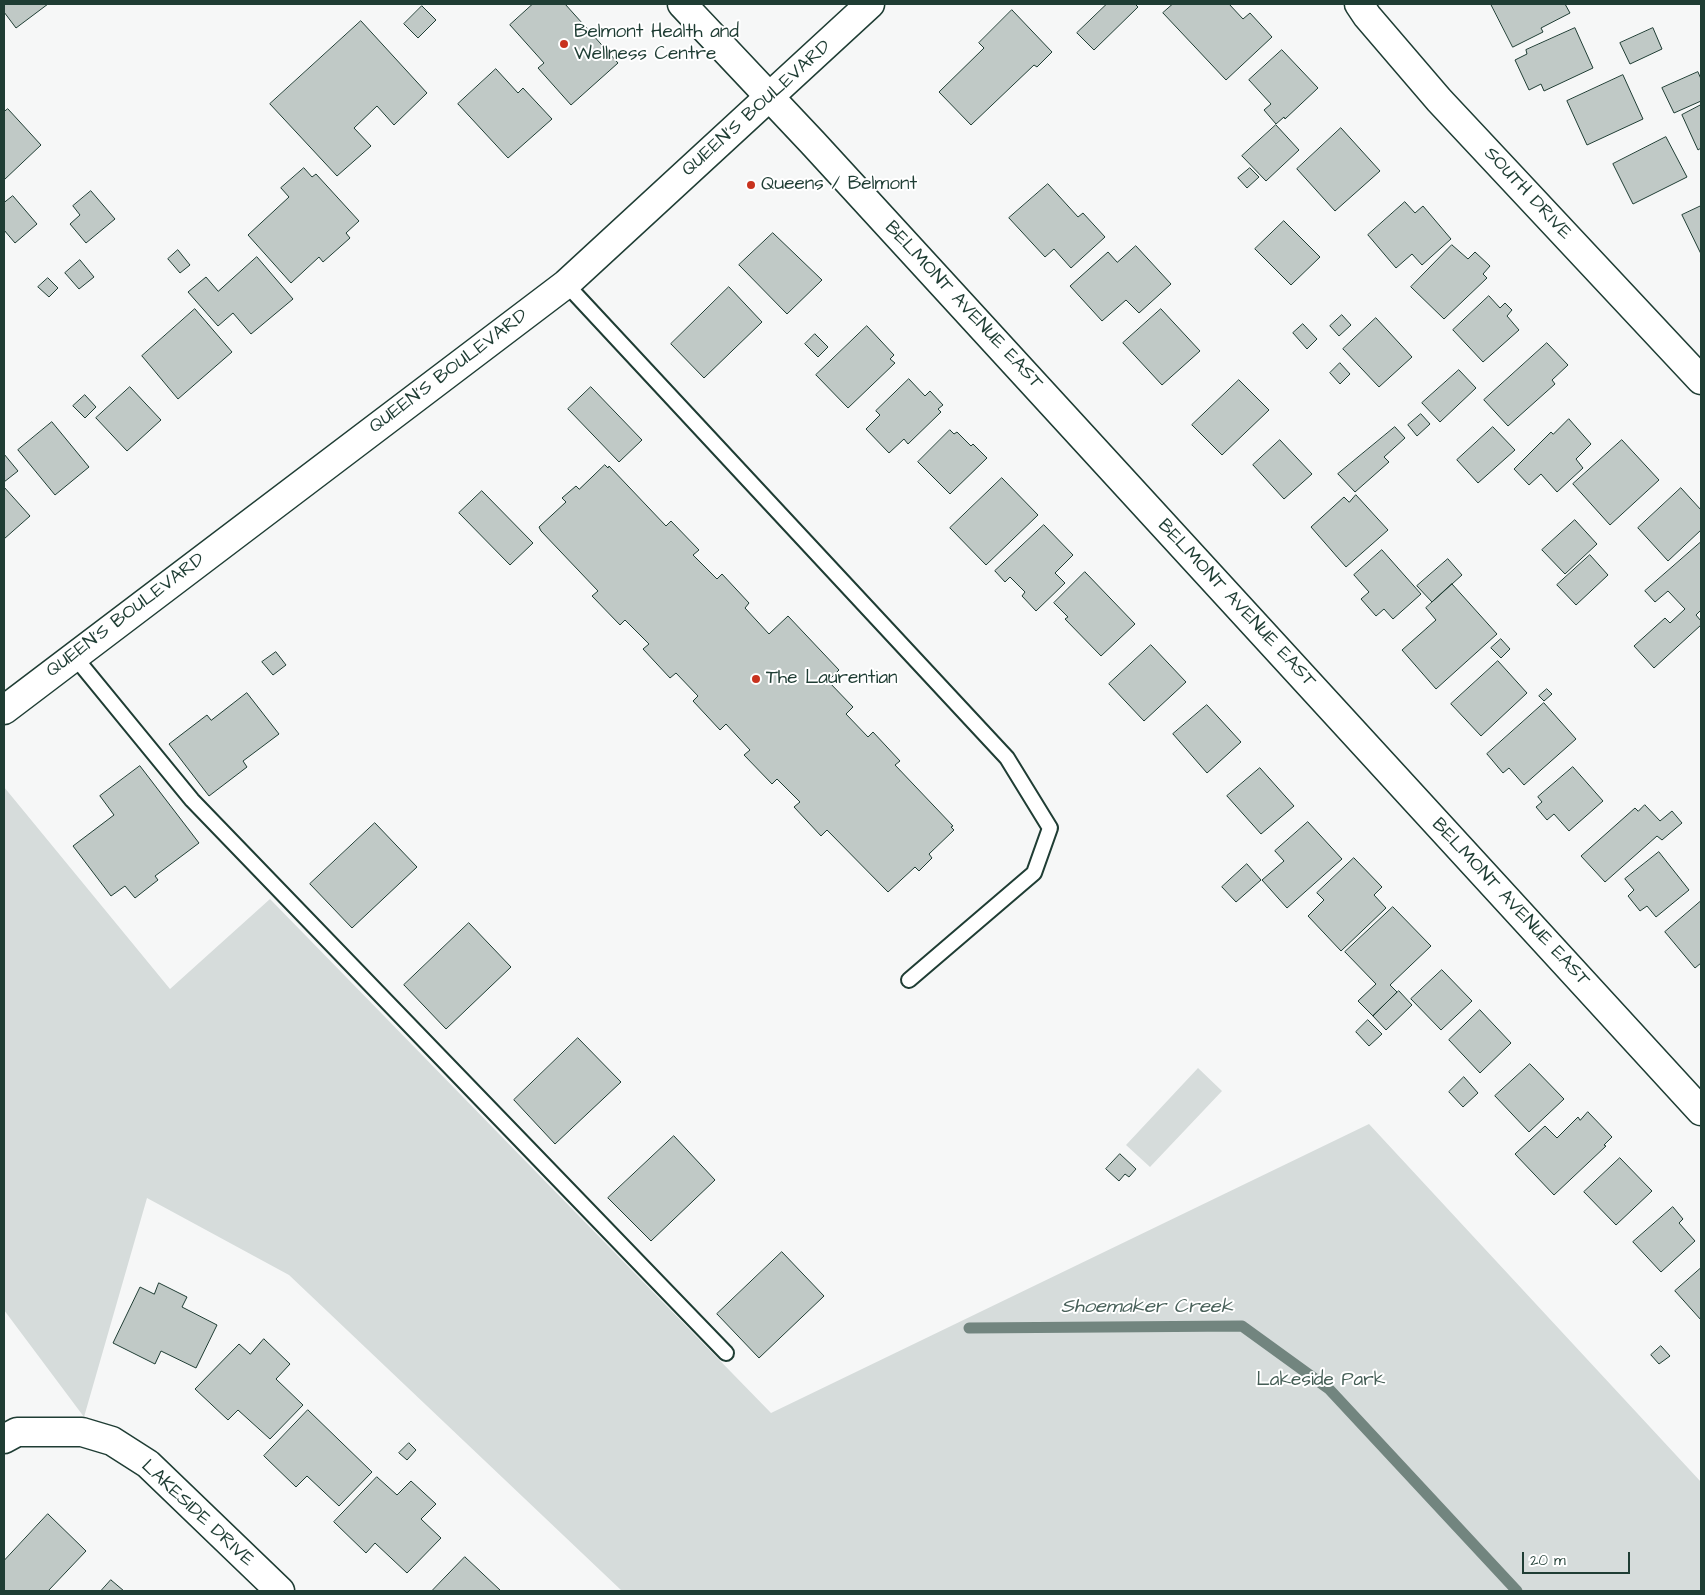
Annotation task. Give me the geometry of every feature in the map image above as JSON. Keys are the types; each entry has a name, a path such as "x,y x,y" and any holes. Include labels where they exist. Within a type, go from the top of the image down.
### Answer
{"street":[{"name":"BELMONT AVENUE EAST","path":"682,4 1701,1111"},
{"name":"QUEEN'S BOULEVARD","path":"4,710 566,284 870,4"},
{"name":"SOUTH DRIVE","path":"1359,4 1366,16 1438,100 1701,380"},
{"name":"LAKESIDE DRIVE","path":"4,1439 17,1432 82,1432 112,1441 148,1464 280,1591"}],"lane":[{"path":"566,284 1007,758 1050,828 1034,873 909,980"},
{"path":"74,656 192,800 726,1352"}],"green space":[{"name":"Lakeside Park","path":"4,787 170,989 270,899 771,1413 1369,1124 1701,1482 1701,1591 622,1591 289,1275 147,1198 84,1417 4,1310"},
{"path":"1198,1068 1222,1091 1150,1167 1126,1145"}],"building":[{"path":"4,4 48,4 16,28 4,12"},
{"name":"Belmont Health and Wellness Centre","path":"533,4 565,4 618,63 571,105 538,68 544,63 510,25"},
{"path":"1107,4 1135,4 1138,7 1094,50 1077,33"},
{"path":"1173,4 1229,4 1243,19 1250,13 1272,37 1226,80 1163,13"},
{"path":"1491,4 1565,4 1570,13 1541,28 1543,32 1513,47"},
{"path":"422,6 436,20 418,38 404,24"},
{"path":"1012,10 1052,52 1037,67 1034,65 971,125 939,92 984,48 979,43"},
{"path":"361,21 427,93 394,125 377,106 354,128 371,146 337,176 270,104"},
{"path":"1575,28 1593,68 1544,91 1541,84 1529,90 1515,60 1527,54 1526,50"},
{"path":"1653,28 1662,49 1630,64 1620,43"},
{"path":"1282,50 1318,88 1285,119 1284,117 1276,124 1264,110 1271,104 1249,80"},
{"path":"496,69 518,93 523,88 552,119 508,158 458,104"},
{"path":"1698,72 1701,79 1701,101 1674,113 1662,88"},
{"path":"1623,75 1643,119 1587,145 1567,101"},
{"path":"1701,105 1701,148 1698,150 1682,115"},
{"path":"8,109 41,145 4,180 4,112"},
{"path":"1276,125 1299,150 1266,181 1242,156"},
{"path":"1341,128 1380,171 1335,211 1297,169"},
{"path":"1666,137 1687,177 1633,204 1613,164"},
{"path":"304,168 312,177 316,174 359,221 346,233 350,238 323,262 319,257 291,283 248,235 289,197 281,188"},
{"path":"1250,168 1259,177 1247,188 1238,178"},
{"path":"1048,184 1078,217 1083,213 1105,237 1071,268 1054,249 1045,257 1009,218"},
{"path":"91,191 115,219 86,243 70,224 80,215 73,206"},
{"path":"13,196 37,224 15,243 4,230 4,203"},
{"path":"1405,202 1415,213 1423,206 1451,239 1422,265 1412,254 1396,268 1368,235"},
{"path":"1701,206 1701,254 1682,215"},
{"path":"1284,221 1320,257 1291,285 1255,249"},
{"path":"773,233 822,280 787,314 739,265"},
{"path":"1452,245 1468,259 1475,252 1490,266 1483,274 1487,278 1444,319 1411,287"},
{"path":"1136,246 1171,284 1139,313 1126,300 1102,321 1070,286 1108,252 1117,262"},
{"path":"178,250 190,265 180,273 168,259"},
{"path":"257,257 293,299 251,334 233,313 218,326 188,292 206,277 218,291"},
{"path":"80,260 94,277 79,289 65,273"},
{"path":"48,278 58,288 49,297 38,287"},
{"path":"729,287 762,322 704,378 671,344"},
{"path":"1489,296 1500,308 1505,303 1512,310 1507,316 1519,330 1483,362 1453,330"},
{"path":"195,309 232,352 178,399 142,356"},
{"path":"1161,309 1200,351 1162,385 1123,343"},
{"path":"1342,315 1351,325 1339,336 1330,326"},
{"path":"1376,318 1412,357 1379,387 1343,349"},
{"path":"1303,324 1317,339 1307,349 1293,333"},
{"path":"867,326 894,355 890,359 895,363 848,408 816,375"},
{"path":"815,334 828,347 818,357 805,344"},
{"path":"1547,343 1568,365 1552,380 1555,384 1508,426 1484,400"},
{"path":"1340,363 1350,374 1340,384 1330,373"},
{"path":"1459,370 1476,388 1440,422 1422,403"},
{"path":"909,379 925,396 930,391 943,405 938,409 941,412 908,444 904,439 889,453 866,429 880,415 876,411"},
{"path":"1239,380 1269,410 1222,455 1192,425"},
{"path":"130,387 161,420 127,451 96,418"},
{"path":"591,387 642,440 619,462 568,409"},
{"path":"85,395 96,407 85,418 73,406"},
{"path":"1421,414 1430,424 1417,436 1408,425"},
{"path":"1569,419 1591,444 1576,459 1583,468 1557,492 1541,474 1529,485 1514,469 1551,432 1553,434"},
{"path":"52,422 89,467 55,495 18,450"},
{"path":"1395,427 1405,438 1384,457 1389,462 1355,492 1338,474"},
{"path":"1493,427 1515,450 1478,483 1457,460"},
{"path":"950,430 954,434 957,432 971,446 973,444 987,458 950,494 918,462"},
{"path":"1280,440 1312,474 1284,499 1253,465"},
{"path":"1622,440 1659,480 1610,525 1573,484"},
{"path":"4,454 18,471 4,482"},
{"name":"The Laurentian","path":"605,465 608,468 609,466 666,526 671,521 699,550 693,555 717,579 722,574 749,603 745,608 769,634 788,616 839,670 828,681 853,707 846,714 868,737 873,732 900,761 895,765 953,826 951,827 954,830 929,854 932,858 919,871 915,867 888,892 827,830 821,836 794,807 800,802 777,779 772,784 744,755 750,750 726,724 720,730 693,701 698,696 676,673 670,678 643,649 649,644 625,620 620,625 592,596 598,591 541,531 539,527 566,502 562,498 576,486 579,489"},
{"path":"1002,478 1038,515 986,565 950,528"},
{"path":"4,487 30,516 4,539"},
{"path":"1681,488 1701,510 1701,530 1668,561 1638,528"},
{"path":"482,491 533,543 510,565 459,513"},
{"path":"1356,495 1388,530 1346,567 1311,527 1344,497 1349,502"},
{"path":"1575,520 1597,544 1565,574 1542,550"},
{"path":"1044,525 1073,555 1055,573 1065,583 1036,611 1022,596 1025,592 1010,577 1005,582 995,571"},
{"path":"1701,542 1701,610 1696,615 1701,621 1701,625 1654,668 1634,646 1665,618 1670,623 1685,609 1668,591 1655,602 1645,591"},
{"path":"1382,550 1421,594 1393,619 1384,609 1376,616 1361,599 1369,592 1354,575"},
{"path":"1590,555 1608,575 1576,605 1557,585"},
{"path":"1448,559 1462,575 1432,602 1417,586"},
{"path":"1085,572 1135,624 1101,656 1065,619 1068,617 1054,603"},
{"path":"1452,584 1497,634 1436,689 1402,650 1436,620 1426,608"},
{"path":"1501,639 1510,649 1501,658 1491,648"},
{"path":"1151,645 1186,682 1144,721 1109,684"},
{"path":"276,652 286,665 273,675 262,662"},
{"path":"1498,661 1527,693 1481,736 1451,704"},
{"path":"1547,689 1552,694 1544,701 1539,696"},
{"path":"247,693 279,734 243,761 247,767 209,796 169,744 207,715 211,720"},
{"path":"1544,703 1576,739 1524,785 1509,768 1503,773 1487,754"},
{"path":"1207,705 1241,742 1207,773 1173,734"},
{"path":"140,766 199,843 155,876 158,880 135,898 125,886 111,896 73,846 114,815 100,796"},
{"path":"1573,767 1603,801 1569,831 1554,814 1547,820 1536,807 1542,802 1538,797"},
{"path":"1260,768 1294,806 1261,834 1227,796"},
{"path":"1645,805 1660,821 1672,811 1682,823 1662,840 1657,836 1605,882 1581,856 1635,808 1638,811"},
{"path":"1308,822 1342,859 1287,908 1262,880 1284,861 1275,851"},
{"path":"375,823 417,867 352,928 310,884"},
{"path":"1659,852 1689,890 1656,917 1647,906 1640,911 1628,896 1634,890 1625,879"},
{"path":"1354,858 1382,887 1374,895 1386,908 1341,951 1308,916 1324,900 1317,893"},
{"path":"1247,864 1261,880 1236,902 1222,887"},
{"path":"1701,901 1701,963 1695,968 1665,932"},
{"path":"1393,907 1431,946 1390,985 1397,992 1373,1016 1358,1001 1376,984 1345,952"},
{"path":"469,923 511,967 446,1029 404,985"},
{"path":"1442,970 1472,1001 1441,1030 1411,999"},
{"path":"1399,991 1412,1005 1386,1030 1373,1016"},
{"path":"1480,1010 1511,1043 1480,1073 1449,1040"},
{"path":"1368,1020 1382,1034 1369,1046 1356,1032"},
{"path":"578,1038 621,1082 555,1144 514,1100"},
{"path":"1530,1064 1564,1099 1529,1132 1495,1096"},
{"path":"1464,1077 1478,1093 1463,1107 1449,1092"},
{"path":"1588,1112 1612,1137 1604,1145 1606,1146 1554,1195 1515,1154 1545,1126 1557,1138 1578,1117 1580,1120"},
{"path":"674,1136 715,1180 651,1241 608,1198"},
{"path":"1120,1154 1136,1169 1129,1177 1125,1174 1119,1181 1106,1169"},
{"path":"1620,1158 1652,1191 1616,1225 1584,1192"},
{"path":"1673,1207 1683,1219 1679,1223 1695,1241 1661,1272 1633,1242"},
{"path":"782,1252 824,1296 759,1358 717,1314"},
{"path":"1701,1268 1701,1320 1675,1291"},
{"path":"159,1283 187,1297 182,1307 217,1325 196,1368 161,1351 155,1364 113,1343 140,1287 154,1294"},
{"path":"264,1339 290,1364 276,1379 303,1405 270,1439 238,1410 228,1420 195,1389 239,1344 250,1354"},
{"path":"1661,1346 1670,1356 1659,1364 1651,1355"},
{"path":"308,1410 372,1472 339,1506 307,1476 296,1487 264,1456"},
{"path":"409,1443 416,1450 407,1460 399,1453"},
{"path":"377,1477 397,1495 411,1481 436,1504 421,1519 441,1538 407,1573 375,1543 366,1553 334,1522"},
{"path":"48,1514 86,1551 48,1591 4,1591 4,1561"},
{"path":"465,1557 501,1591 432,1591"},
{"path":"111,1580 124,1591 101,1591"}],"waterway":[{"name":"Shoemaker Creek","path":"969,1328 1242,1326 1329,1389 1517,1591"}],"place":[{"name":"Belmont Health and Wellness Centre","path":"564,44"},
{"name":"Queens / Belmont","path":"751,185"},
{"name":"The Laurentian","path":"756,679"}]}
